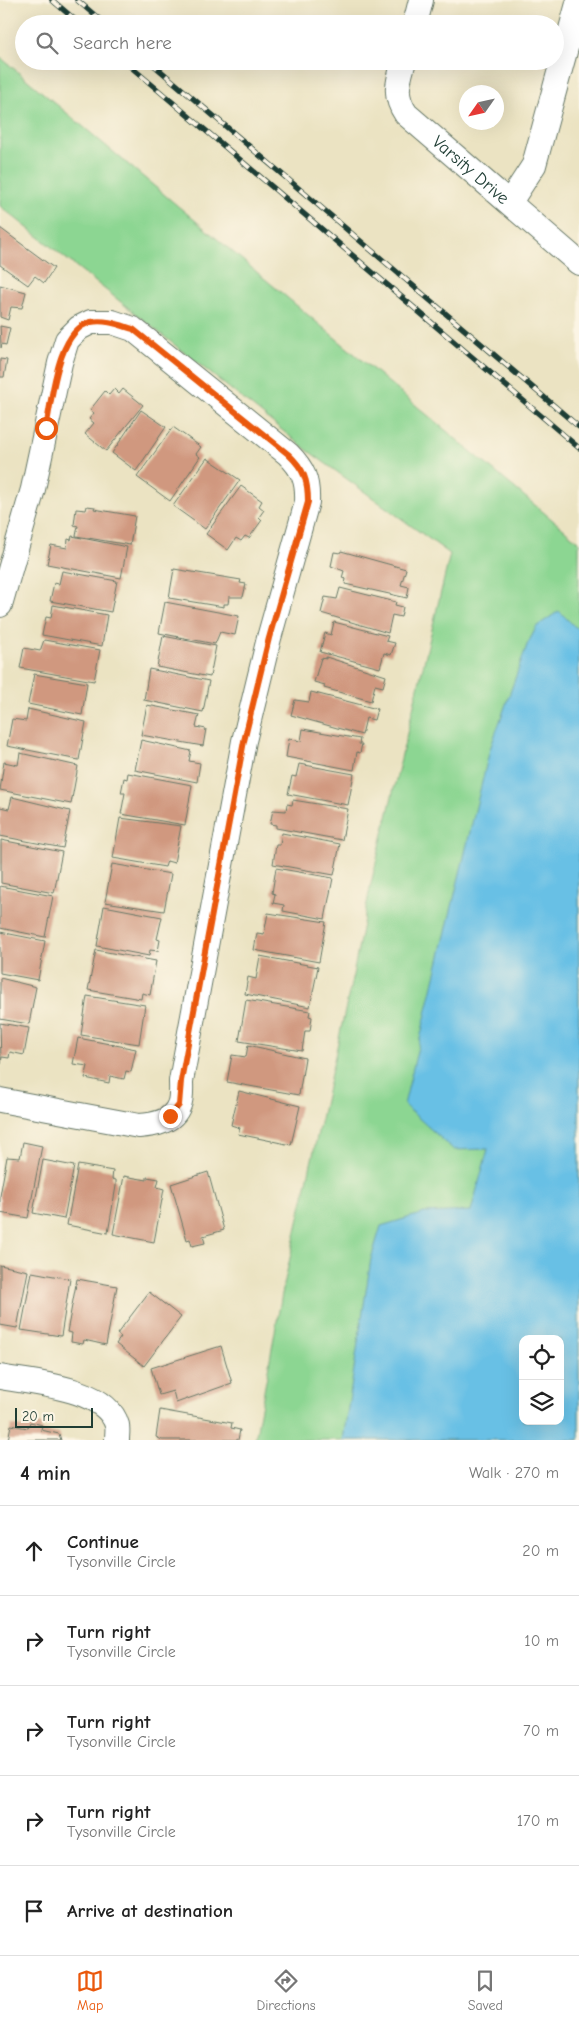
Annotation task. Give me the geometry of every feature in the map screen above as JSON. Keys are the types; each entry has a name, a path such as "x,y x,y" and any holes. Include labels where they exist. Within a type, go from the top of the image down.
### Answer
{"street":[{"path":"417,15 421,0"},
{"path":"564,55 579,0"},
{"name":"Varsity Drive","path":"402,70 398,94 399,103 406,114 579,263"},
{"path":"510,202 534,165 560,70"},
{"path":"0,605 33,489 60,363 67,340 79,328 91,322 112,322 133,329 302,467 308,484 308,502 269,638 244,741 183,1071 179,1105 170,1116 157,1125 139,1126 0,1100"},
{"path":"0,1377 73,1391 93,1398 105,1407 117,1424 117,1440"}],"green space":[{"path":"0,57 579,542 579,1440 255,1440 282,1294 353,975 370,888 450,554 307,450 0,206"}],"water":[{"path":"559,611 579,631 579,1440 343,1440 371,1259 381,1226 424,1213 471,1211 488,1149 454,1150 404,1105 490,749 527,645 537,626"}],"building":[{"path":"0,228 54,268 44,283 35,276 28,285 0,265"},
{"path":"0,285 26,292 22,308 11,307 8,320 0,317"},
{"path":"0,326 10,328 6,345 2,344 1,348"},
{"path":"0,359 7,360 4,377 0,377"},
{"path":"114,389 119,394 123,389 143,405 106,451 85,434 94,423 89,419 94,413 90,410 105,391 109,395"},
{"path":"141,410 166,427 136,471 112,453"},
{"path":"173,427 201,447 196,454 200,457 170,501 137,477"},
{"path":"207,458 240,480 205,529 173,506"},
{"path":"241,486 262,501 259,506 264,510 259,517 262,520 249,538 245,536 241,541 236,538 228,550 206,534"},
{"path":"87,506 95,507 94,509 135,516 130,545 76,536 78,526 74,525 76,509 86,510"},
{"path":"72,536 127,547 121,578 47,564 51,545 67,548 68,539 71,540"},
{"path":"341,551 406,569 401,585 409,587 407,598 345,584 346,579 342,578 344,571 331,566 334,552 340,553"},
{"path":"174,569 241,580 240,583 246,584 243,597 229,597 228,604 224,604 224,607 169,598"},
{"path":"62,571 117,581 111,612 50,601 54,583 59,584"},
{"path":"340,588 396,602 395,605 403,607 401,617 392,615 388,633 321,613 325,597 337,599"},
{"path":"165,602 239,616 235,635 220,632 215,644 159,633"},
{"path":"53,605 107,615 102,646 42,635 46,617 51,618"},
{"path":"334,622 388,636 386,641 395,643 391,655 384,653 380,668 320,652 325,633 331,635"},
{"path":"163,636 216,646 210,677 157,667"},
{"path":"44,640 100,650 94,681 20,668 24,648 40,651"},
{"path":"326,657 386,676 383,687 375,685 371,701 324,688 325,685 314,682 321,658 326,659"},
{"path":"149,669 209,681 203,712 144,700"},
{"path":"34,674 87,683 82,715 28,704"},
{"path":"311,692 377,709 374,720 366,718 362,735 291,715 295,700 309,702"},
{"path":"147,705 199,715 196,727 206,729 203,746 141,735"},
{"path":"28,709 86,722 79,760 7,746 12,719 26,721"},
{"path":"303,729 360,739 359,744 362,744 360,753 357,752 354,770 286,757 289,739 301,741"},
{"path":"141,740 191,751 189,761 200,763 197,782 135,770"},
{"path":"20,753 78,766 71,804 0,790 4,762 18,765"},
{"path":"299,764 354,774 348,805 288,794 292,776 296,777"},
{"path":"128,773 192,785 185,825 121,814 125,793 121,793 124,778 127,779"},
{"path":"12,797 70,811 63,848 0,836 0,807 9,809"},
{"path":"293,800 348,809 342,840 276,828 276,825 270,824 273,810 286,811 287,804 292,805"},
{"path":"120,818 181,826 174,863 167,861 165,867 113,858"},
{"path":"282,833 340,844 334,875 273,864 276,845 280,845"},
{"path":"1,840 62,852 54,893 1,883"},
{"path":"112,864 171,874 164,911 105,902"},
{"path":"276,868 333,878 325,919 283,911 284,905 273,903 275,894 272,893"},
{"path":"0,886 53,896 45,937 0,928"},
{"path":"104,906 162,917 157,939 160,940 158,951 150,950 149,956 97,946"},
{"path":"268,913 326,922 319,962 254,950 257,933 264,934"},
{"path":"0,932 45,941 38,980 0,973"},
{"path":"96,950 156,961 150,995 142,993 141,999 88,990"},
{"path":"260,956 318,967 310,1007 245,994 248,977 256,979"},
{"path":"0,978 36,987 29,1024 0,1019"},
{"path":"87,996 145,1005 139,1044 81,1035"},
{"path":"246,1000 310,1011 309,1016 312,1017 310,1031 305,1031 302,1051 239,1041"},
{"path":"0,1023 29,1028 24,1055 10,1052 9,1058 2,1057 1,1064"},
{"path":"78,1038 136,1049 131,1072 126,1071 124,1079 110,1076 109,1083 85,1078 88,1066 73,1064"},
{"path":"248,1045 305,1058 299,1095 227,1082 232,1055 246,1057"},
{"path":"239,1091 300,1106 291,1145 238,1134 240,1128 231,1125"},
{"path":"23,1142 42,1146 28,1218 0,1213 0,1196 7,1157 20,1158"},
{"path":"43,1160 74,1166 64,1219 33,1213"},
{"path":"78,1165 113,1171 112,1179 116,1180 116,1186 108,1233 67,1225"},
{"path":"208,1172 224,1230 203,1236 205,1243 192,1246 190,1239 187,1240 171,1184"},
{"path":"124,1176 147,1180 147,1177 159,1179 157,1187 164,1189 154,1242 113,1234"},
{"path":"0,1265 28,1271 17,1328 0,1325"},
{"path":"32,1272 70,1279 61,1336 21,1330"},
{"path":"77,1279 117,1286 106,1345 84,1340 83,1344 71,1342 72,1333 67,1332"},
{"path":"149,1292 181,1317 144,1366 116,1344 121,1337 117,1334"},
{"path":"221,1346 232,1383 176,1403 173,1391 159,1395 151,1368"},
{"path":"160,1410 232,1423 231,1428 240,1430 238,1440 162,1440 156,1437"},
{"path":"30,1422 42,1425 41,1430 59,1434 61,1440 8,1440 11,1425 28,1428"}],"railway":[{"path":"52,0 70,15"},
{"path":"77,0 94,15"},
{"path":"135,70 579,448"},
{"path":"160,70 579,427"}],"route":[{"path":"46,428 67,340 79,328 91,322 112,322 133,329 288,454 302,467 308,484 308,502 269,638 244,741 181,1081 179,1105 170,1116"}]}
